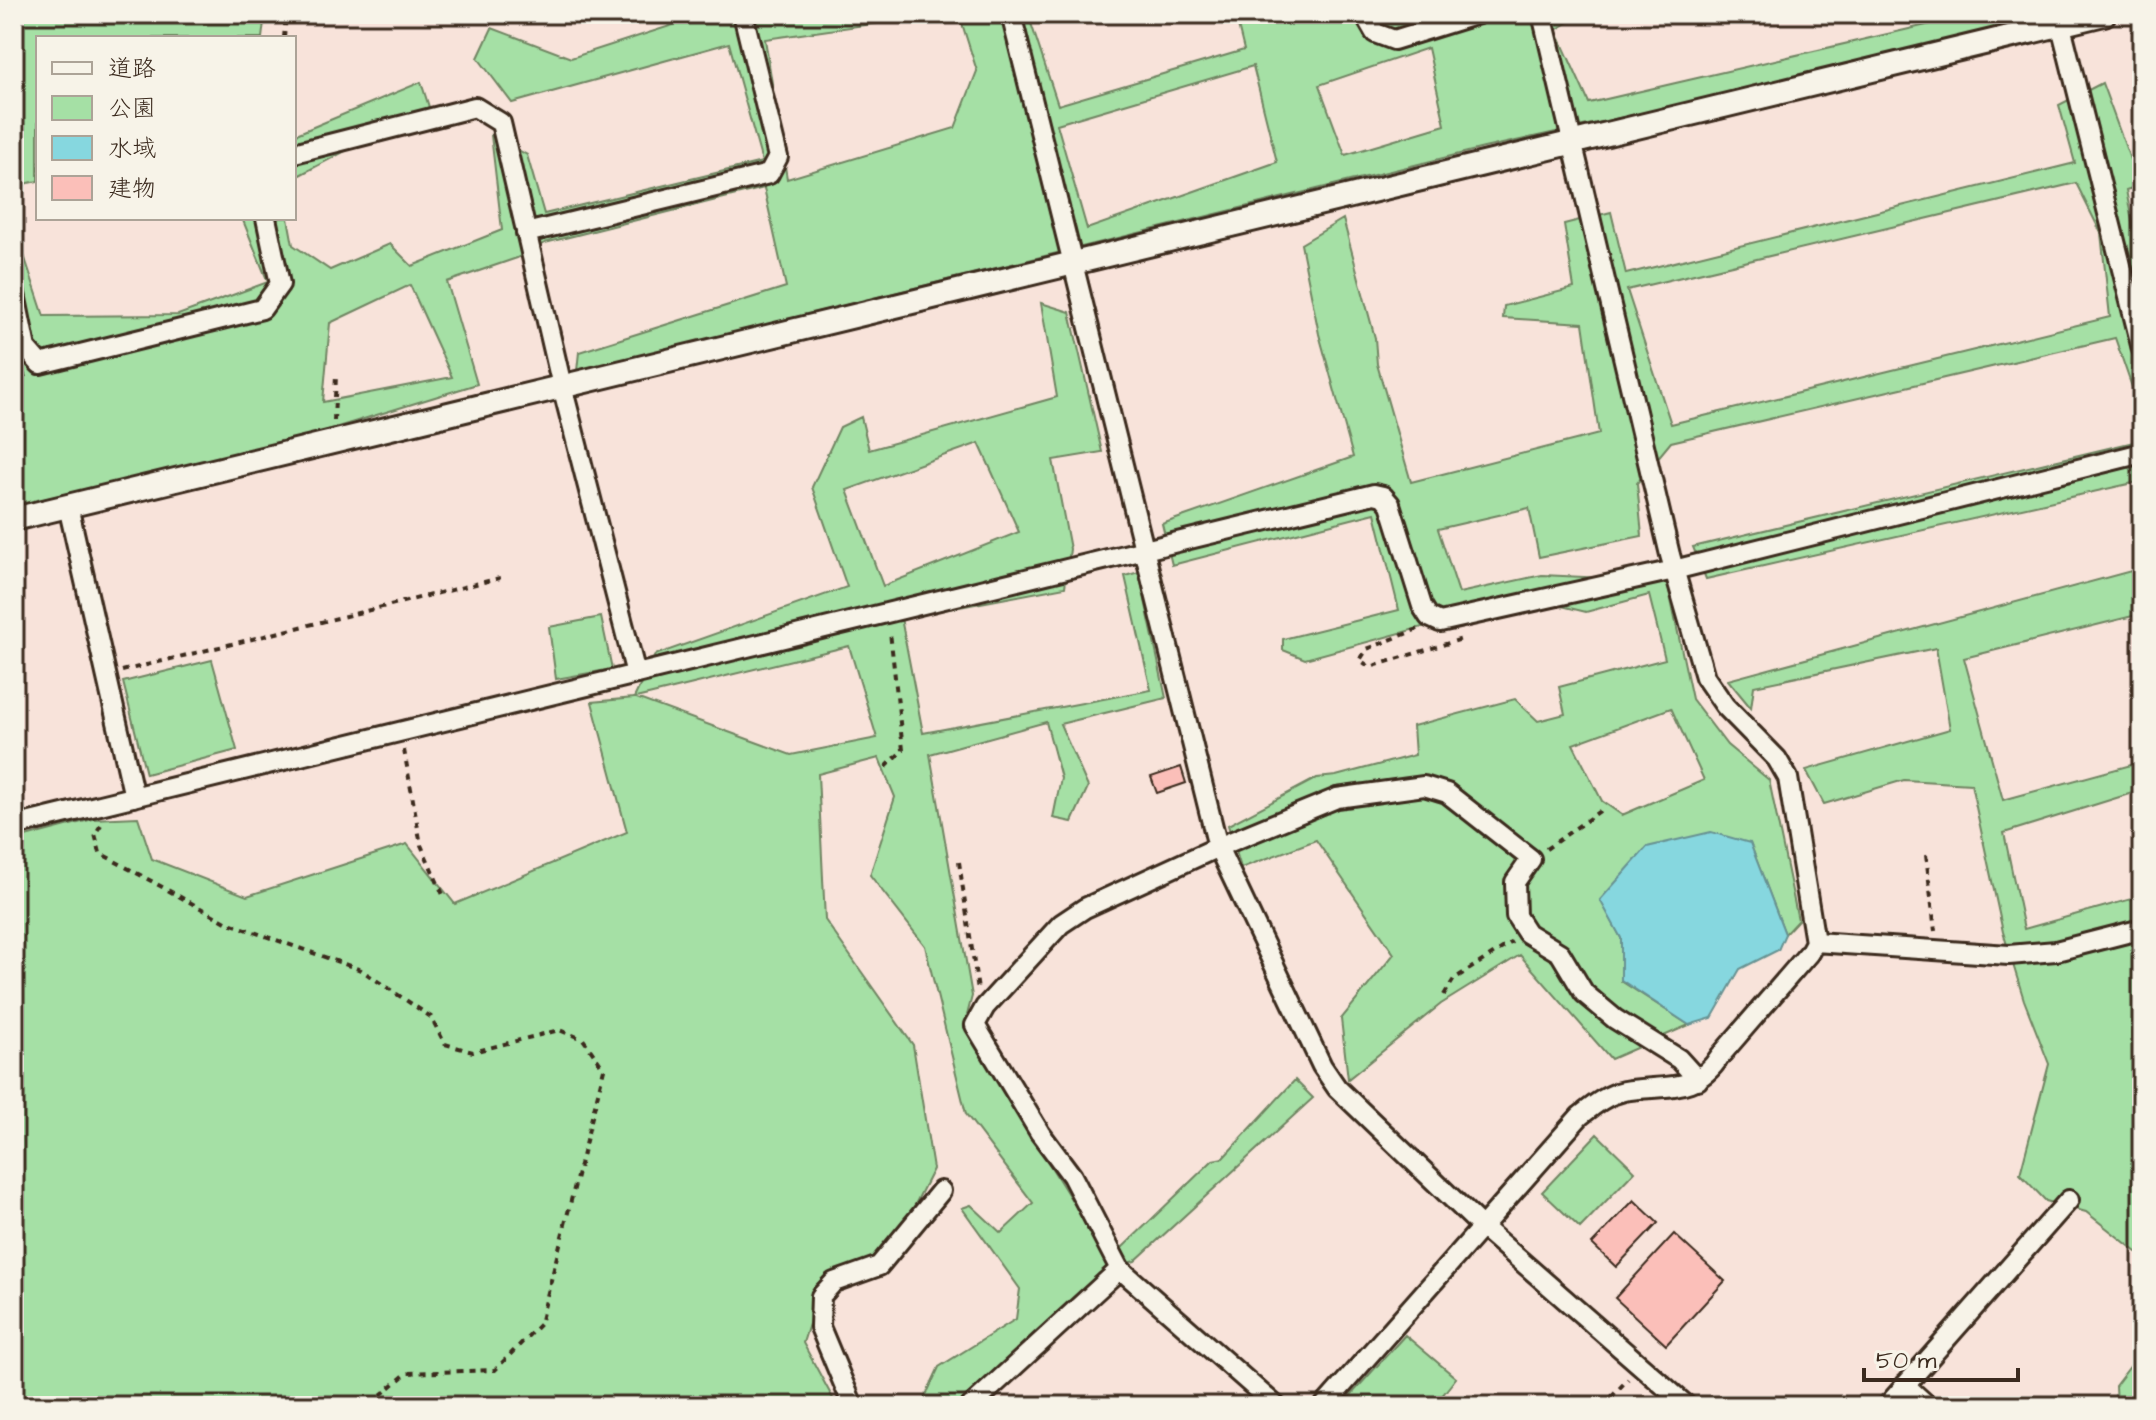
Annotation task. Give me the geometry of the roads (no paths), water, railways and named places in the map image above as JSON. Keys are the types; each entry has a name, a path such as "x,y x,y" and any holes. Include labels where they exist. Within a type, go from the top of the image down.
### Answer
{"street":[{"path":"526,233 769,174 778,157 743,14"},
{"path":"1011,14 1218,847 1322,1066 1337,1088 1481,1226 1687,1406"},
{"path":"1364,14 1375,33 1394,40 1478,14"},
{"path":"1324,1406 1580,1116 1602,1099 1622,1091 1679,1085 1698,1080 1711,1071 1720,1056 1809,953 1815,942 1788,778 1777,759 1725,706 1705,677 1674,570 1542,14"},
{"path":"14,519 1571,143 2059,19 2104,14"},
{"path":"2059,19 2138,315 2142,349"},
{"path":"296,152 475,107 501,123 562,386 636,674"},
{"path":"14,289 26,348 40,364 262,309 280,284 266,220"},
{"path":"14,826 1374,494 1383,496 1390,504 1422,606 1429,617 1440,622 1674,570 2142,453"},
{"path":"68,506 134,797"},
{"path":"1276,1406 1120,1269 1072,1176 1040,1133 975,1025 985,1007 1061,924 1085,908 1218,847 1337,798 1424,786 1447,793 1531,859 1515,882 1516,916 1527,933 1560,953 1584,993 1615,1019 1679,1059 1698,1080"},
{"path":"1815,942 2009,955 2056,951 2142,929"},
{"path":"853,1406 820,1327 821,1296 834,1282 879,1266 941,1191"},
{"path":"1887,1406 2069,1200"},
{"path":"971,1406 1120,1269"},
{"path":"1905,1385 1928,1406"}],"water":[{"path":"1711,832 1750,843 1785,934 1778,950 1740,969 1712,1018 1689,1025 1621,980 1621,938 1600,900 1647,847"}]}
